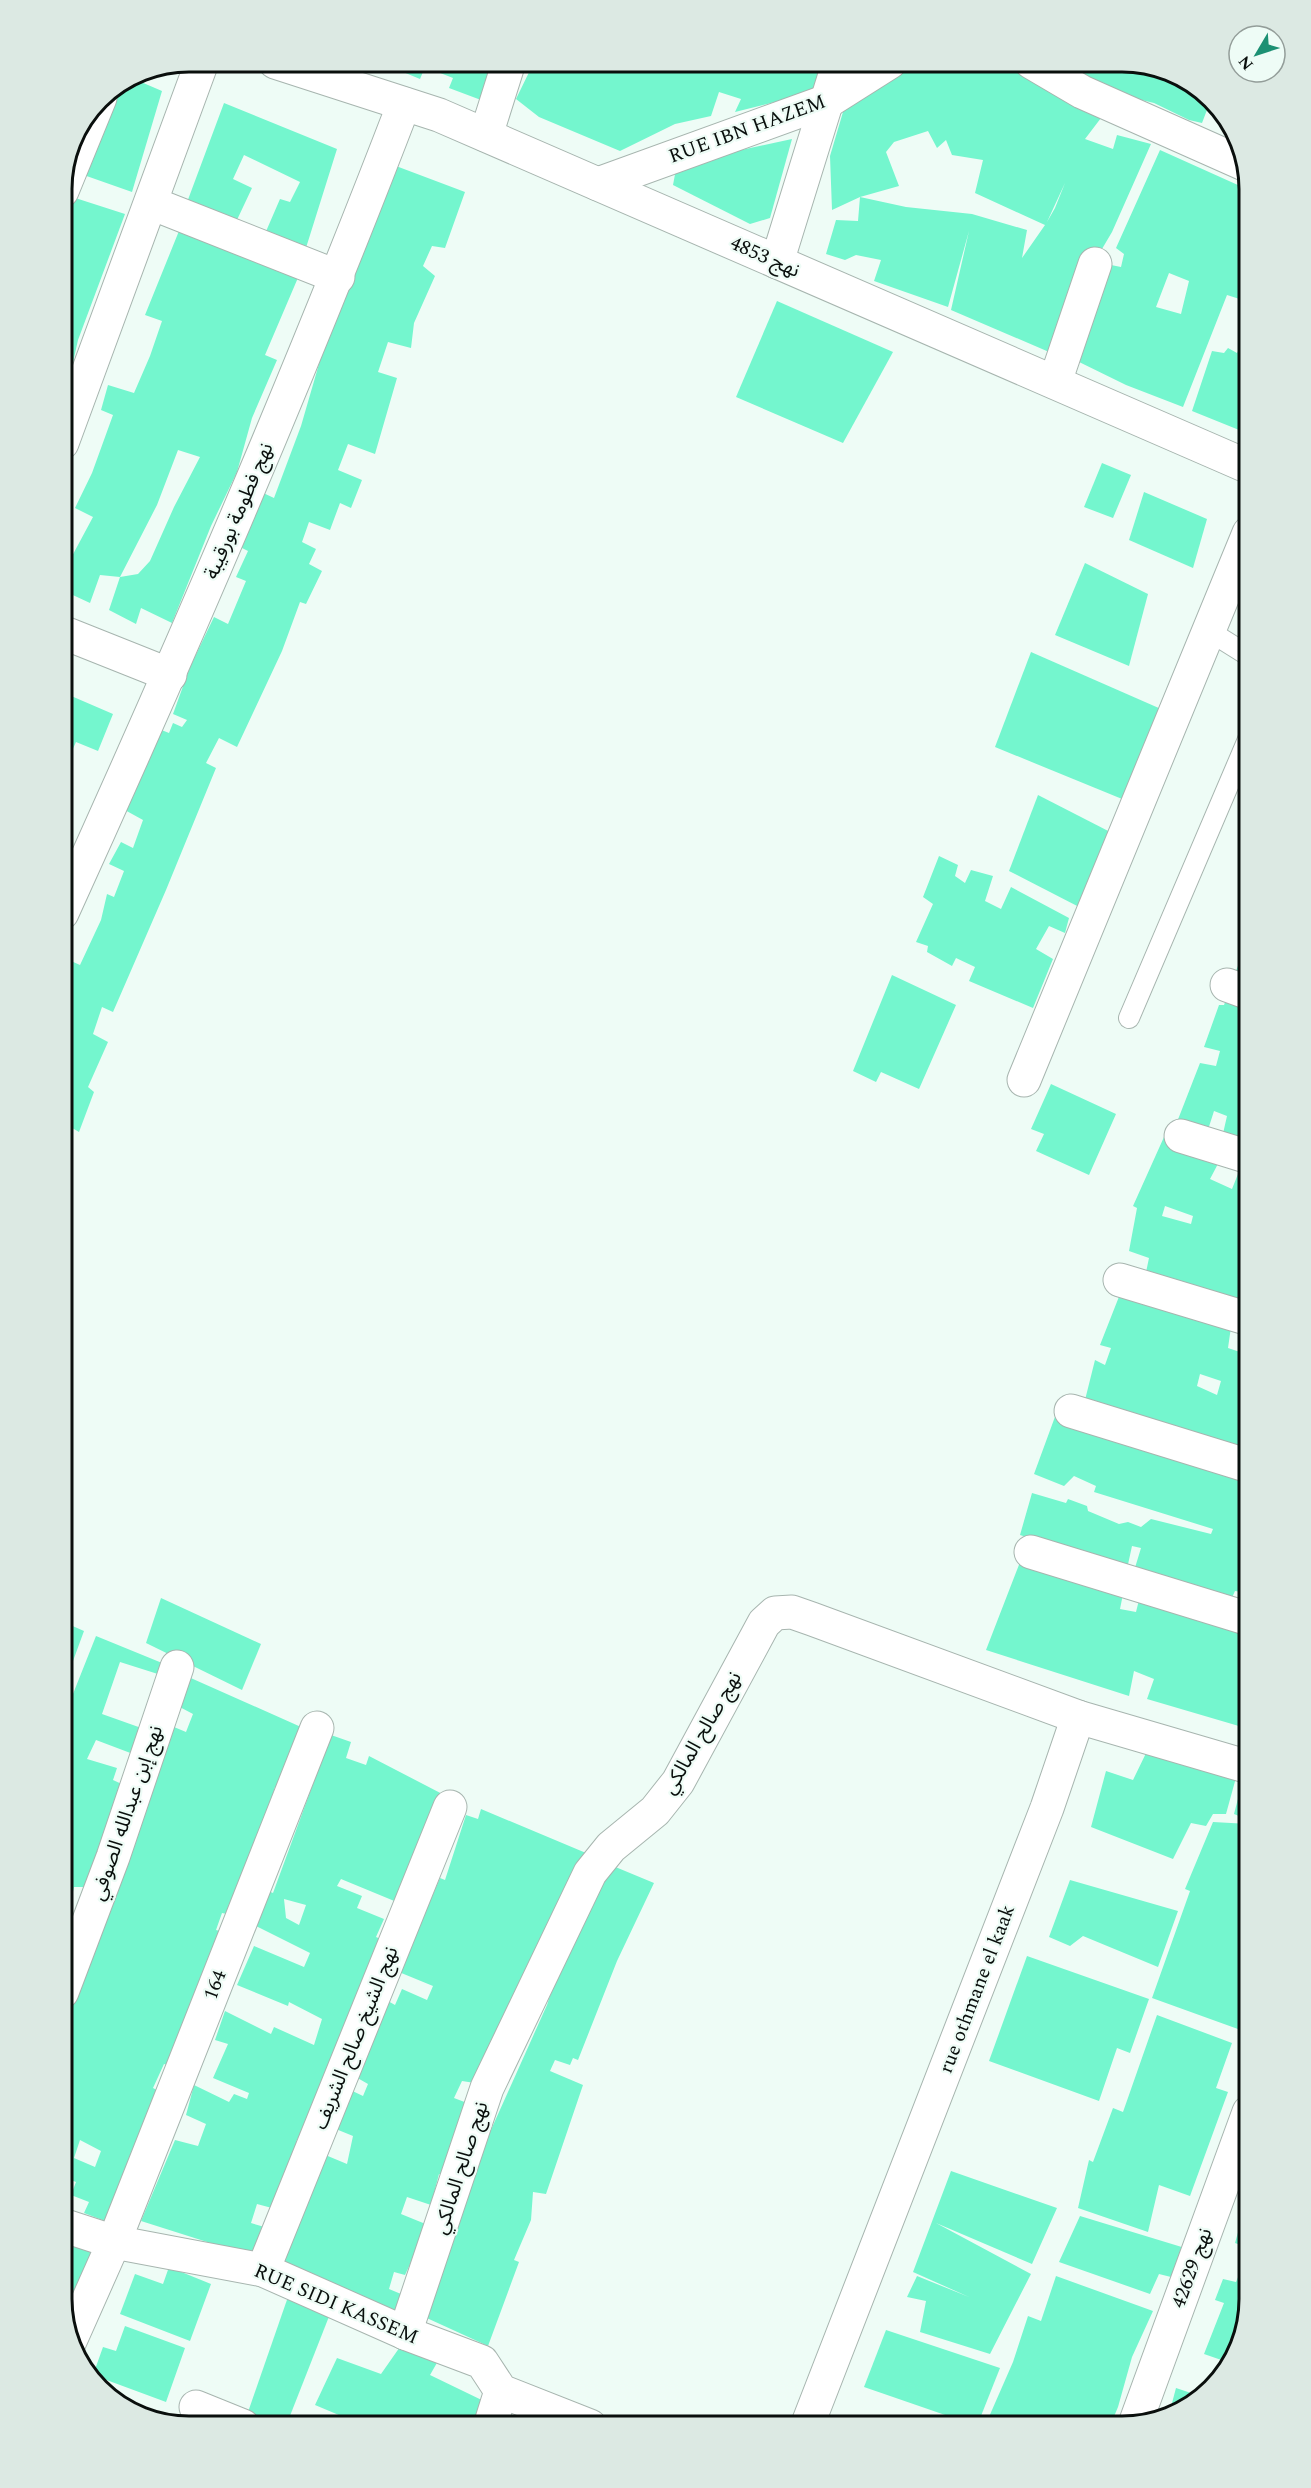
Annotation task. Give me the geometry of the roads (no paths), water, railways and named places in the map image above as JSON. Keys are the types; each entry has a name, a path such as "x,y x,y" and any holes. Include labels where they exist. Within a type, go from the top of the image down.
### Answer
{"street":[{"path":"72,416 198,72"},
{"name":"نهج 4853","path":"313,72 439,115 1239,462"},
{"path":"486,135 507,72"},
{"path":"777,262 830,100 837,72"},
{"name":"RUE IBN HAZEM","path":"598,184 830,100 874,72"},
{"path":"1048,72 1082,92 1231,148"},
{"name":"نهج فطومة بورقيبة","path":"72,891 170,675 338,277 404,104"},
{"path":"151,203 338,277"},
{"path":"1055,382 1095,264"},
{"path":"1024,1080 1239,559"},
{"path":"72,636 170,675"},
{"path":"1181,1136 1239,1154"},
{"path":"1120,1280 1239,1316"},
{"path":"1071,1411 1239,1463"},
{"path":"1032,1552 1239,1616"},
{"name":"نهج صالح المالكي","path":"405,2333 487,2088 590,1873 611,1847 655,1811 678,1782 764,1623 775,1613 792,1612 1078,1717"},
{"name":"نهج إبن عبدالله الصوفي","path":"72,1966 113,1857 177,1667"},
{"path":"1078,1717 1239,1764"},
{"name":"rue othmane el kaak","path":"811,2416 1047,1808 1078,1717"},
{"name":"164","path":"76,2328 114,2242 317,1728"},
{"name":"نهج الشيخ صالح الشريف","path":"263,2270 450,1807"},
{"name":"نهج 42629","path":"1138,2415 1239,2142"},
{"name":"RUE SIDI KASSEM","path":"72,2228 114,2242 263,2270 405,2333 482,2362 501,2391"},
{"path":"493,2416 501,2391 565,2416"},
{"path":"196,2407 218,2416"}],"lane":[{"path":"1209,631 1239,649"},
{"path":"1129,1018 1239,763"}]}
